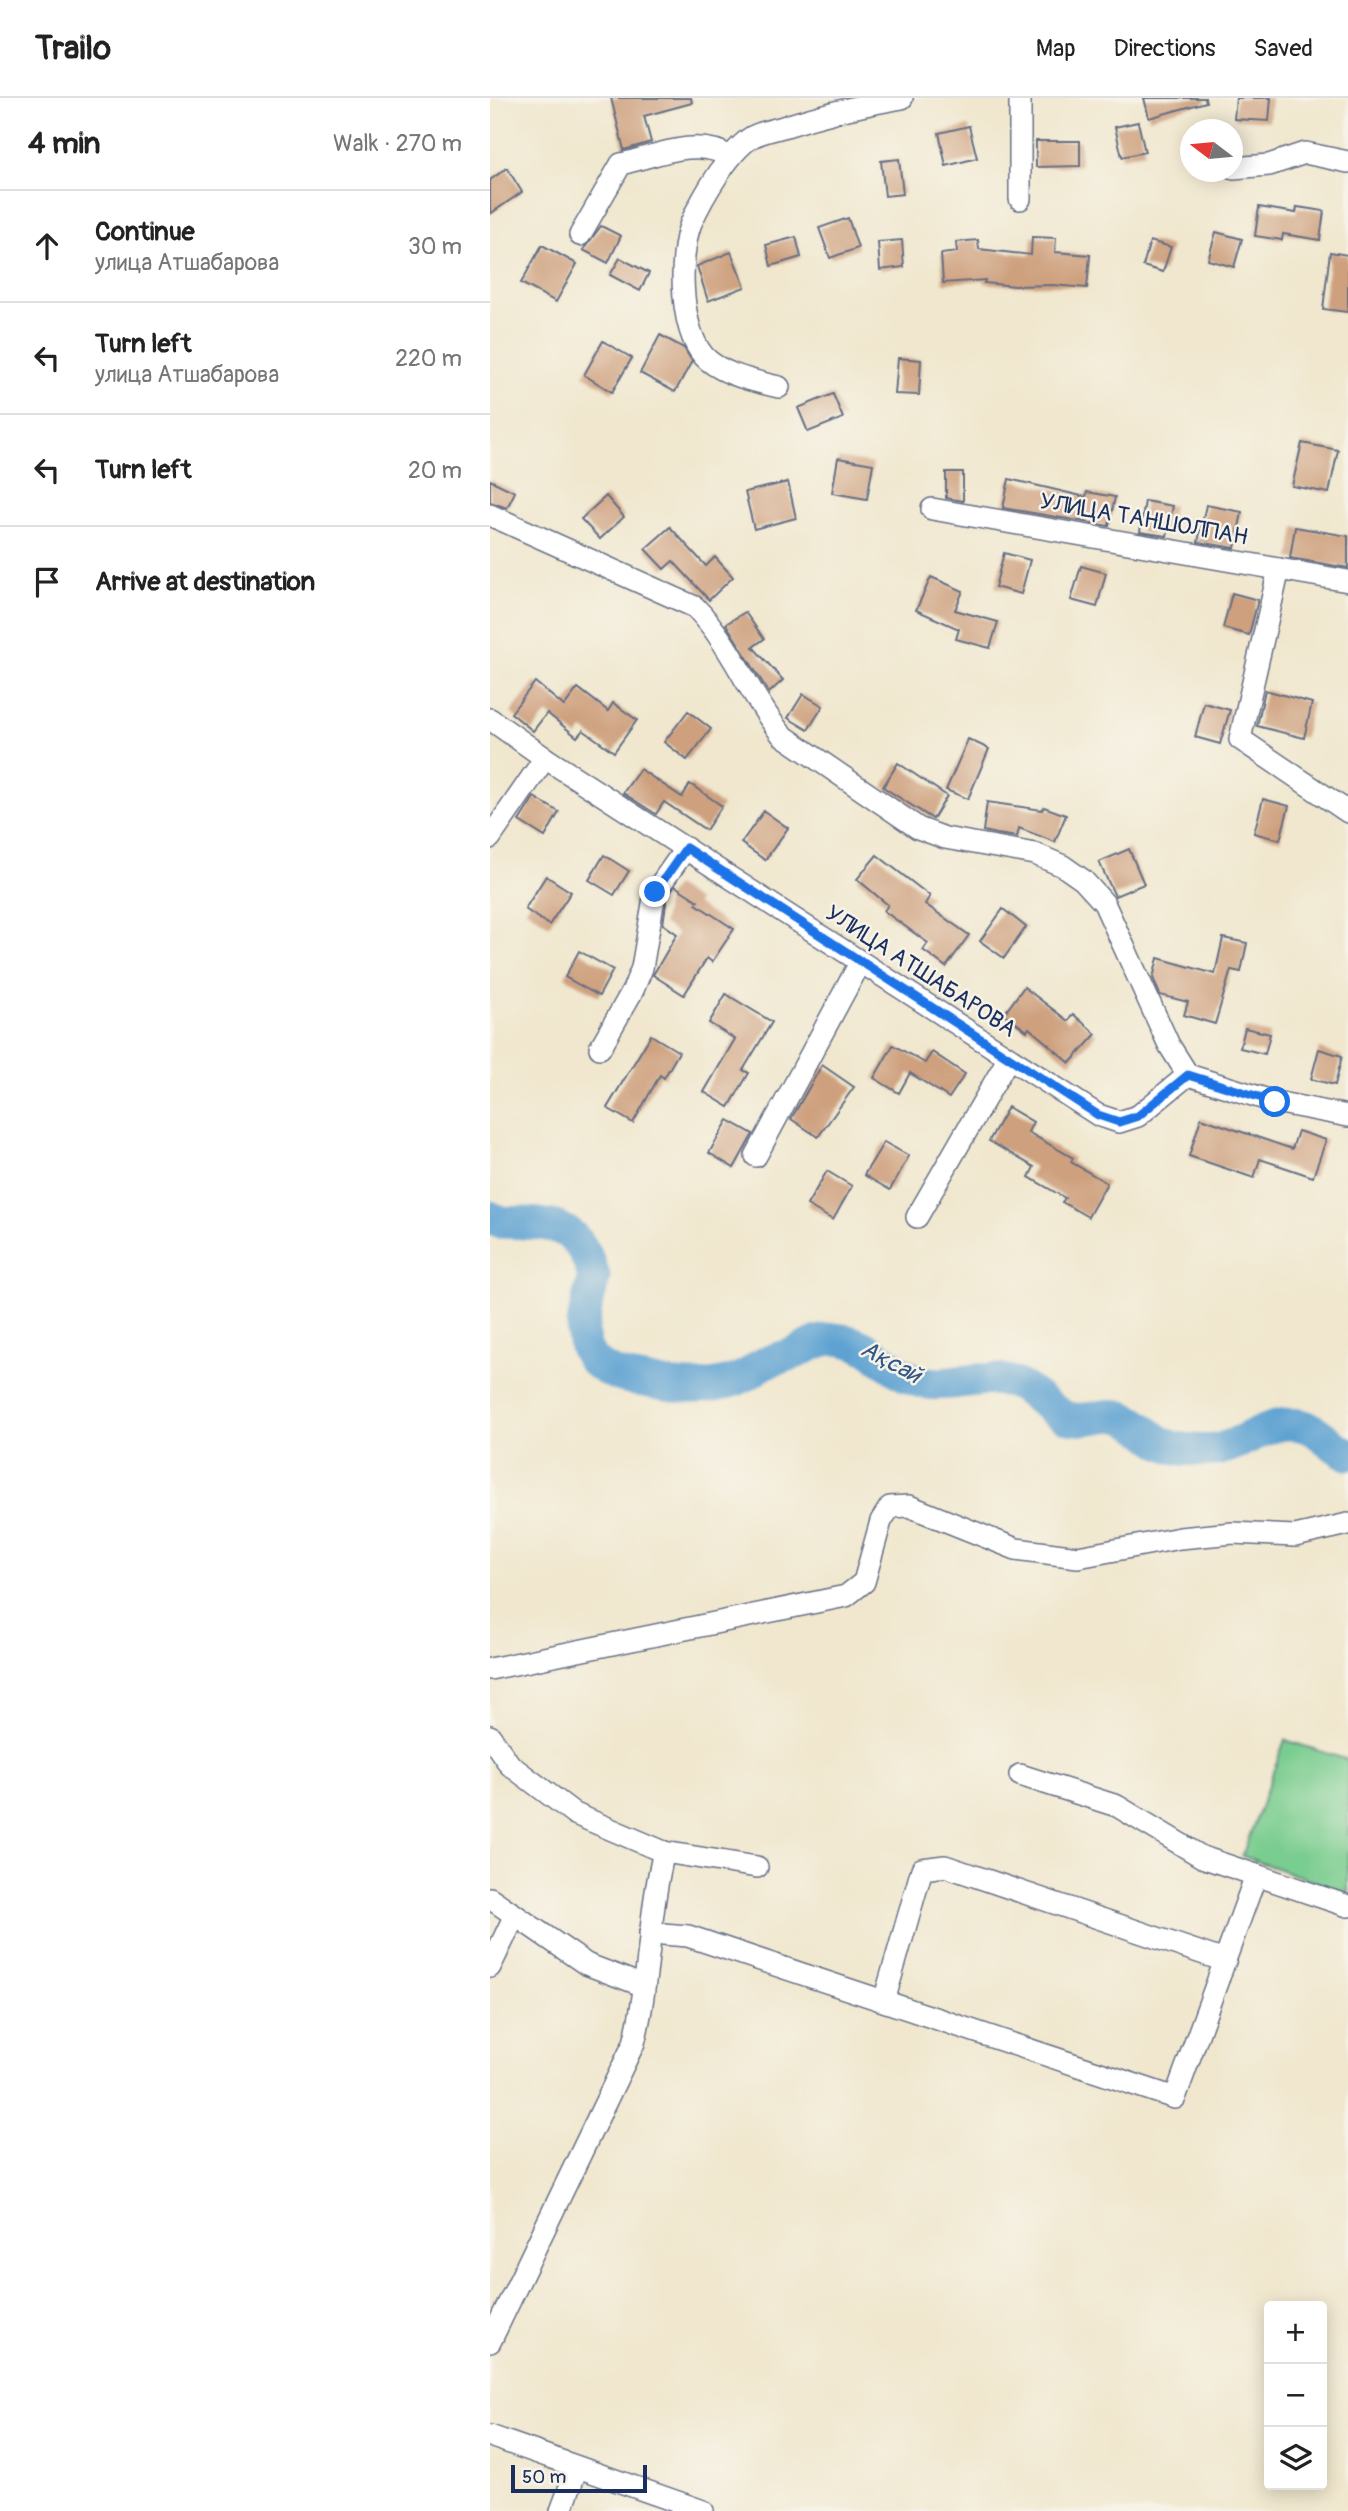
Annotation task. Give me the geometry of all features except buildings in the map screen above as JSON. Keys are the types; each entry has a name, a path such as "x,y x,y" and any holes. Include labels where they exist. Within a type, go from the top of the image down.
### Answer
{"street":[{"path":"779,387 755,382 709,360 694,341 687,315 681,270 691,225 730,157 753,137 839,108 902,98"},
{"path":"1020,98 1020,199"},
{"path":"580,235 621,164 697,146 716,148 730,157"},
{"path":"1243,167 1269,165 1304,153 1348,162"},
{"name":"УЛИЦА ТАНШОЛПАН","path":"932,509 1348,581"},
{"path":"490,515 695,607 710,622 768,718 782,734 918,828 944,838 1035,854 1063,866 1083,880 1104,903 1169,1045 1188,1075 1275,1102 1348,1116"},
{"path":"1279,569 1240,739 1348,812"},
{"name":"УЛИЦА АТШАБАРОВА","path":"490,719 545,758 1098,1115 1119,1122 1138,1116 1188,1075"},
{"path":"490,838 545,758"},
{"path":"600,1048 633,990 642,968 655,892 686,848"},
{"path":"756,1156 860,963"},
{"path":"917,1217 1009,1059"},
{"path":"490,1669 846,1596 864,1583 881,1521 890,1507 909,1506 1016,1549 1078,1557 1180,1538 1233,1534 1295,1536 1348,1524"},
{"path":"490,1736 510,1765 575,1814 664,1852 757,1867"},
{"path":"1020,1775 1117,1806 1202,1857 1348,1906"},
{"path":"490,2342 634,2042 644,1986 653,1894 664,1852"},
{"path":"884,2001 922,1869 946,1866 1225,1961"},
{"path":"650,1933 688,1936 1175,2098 1256,1875"},
{"path":"490,1898 586,1964 644,1986"},
{"path":"490,1967 515,1915"},
{"path":"490,2436 700,2511"},
{"path":"561,2511 577,2468"}],"green space":[{"path":"1285,1740 1348,1760 1348,1893 1242,1856"}],"waterway":[{"name":"Ақсай","path":"490,1217 498,1222 533,1223 560,1228 579,1244 594,1277 584,1318 584,1343 589,1355 598,1365 623,1377 678,1386 713,1386 736,1380 765,1363 834,1339 859,1345 918,1381 939,1384 992,1379 1012,1382 1066,1417 1081,1419 1120,1416 1135,1423 1159,1441 1174,1447 1216,1450 1271,1427 1292,1424 1311,1429 1348,1454"}],"route":[{"path":"655,892 686,848 1098,1115 1119,1122 1138,1116 1188,1075 1275,1102"}]}
